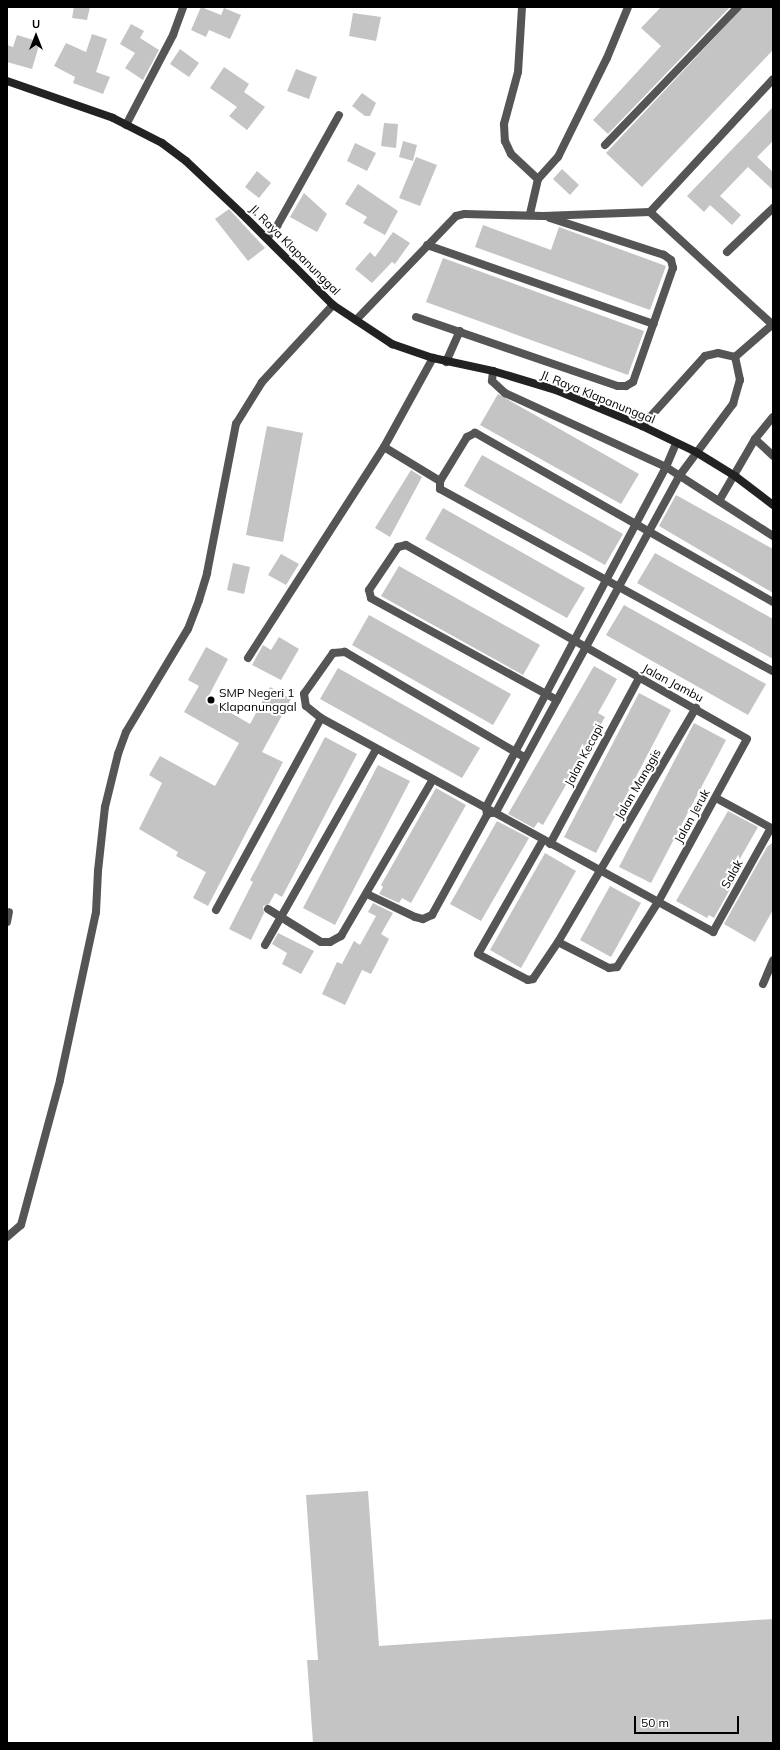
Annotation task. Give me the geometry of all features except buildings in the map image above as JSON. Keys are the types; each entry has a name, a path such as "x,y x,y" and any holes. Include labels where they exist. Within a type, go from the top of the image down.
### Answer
{"street":[{"path":"126,125 173,35 183,7"},
{"path":"522,7 518,72 504,124 505,141 511,154 538,179"},
{"path":"530,215 538,179 558,157 607,58 628,7"},
{"path":"605,145 738,7"},
{"path":"650,212 773,79"},
{"name":"Jl. Raya Klapanunggal","path":"7,81 126,125 162,143 186,161 266,238 333,306 392,344 446,362 493,371 556,390 642,426 696,452 735,476 773,505"},
{"path":"266,238 277,226 340,115"},
{"path":"727,252 773,208"},
{"path":"356,320 450,220 460,215 543,216 650,212 773,324 735,357"},
{"path":"416,317 618,386 626,386 633,382 673,268 671,260 664,255 543,216"},
{"path":"427,245 654,324"},
{"path":"7,1237 21,1225 60,1080 96,912 98,871 105,807 118,754 126,732 188,629 199,600 207,574 236,424 262,382 333,306"},
{"path":"446,362 460,331"},
{"path":"642,426 705,356 718,353 735,357"},
{"path":"496,812 524,757 557,700 618,586 649,534 680,475 738,394 740,380 735,357"},
{"path":"248,658 384,447 433,358"},
{"path":"493,371 492,381 505,394 666,467 773,536"},
{"path":"719,501 735,476 755,439 773,417"},
{"path":"773,602 649,534 635,524 475,433 467,437 440,481 440,489 773,671"},
{"path":"755,439 773,456"},
{"path":"367,894 415,917 423,919 432,915 487,811 515,751 666,467 676,443"},
{"path":"384,447 440,481"},
{"name":"Jalan Jambu","path":"557,700 371,598 369,590 398,547 406,545 639,678 696,708 744,736 748,741"},
{"path":"524,757 340,651 333,653 304,694 306,706 321,718 487,811 496,812 600,873 658,902"},
{"name":"Jalan Kecapi","path":"558,942 533,979 528,980 478,954 546,842 639,678"},
{"name":"Jalan Manggis","path":"558,942 696,708"},
{"path":"216,910 321,718"},
{"name":"Jalan Jeruk","path":"558,942 609,968 618,967 658,902 748,741"},
{"path":"265,944 376,750"},
{"path":"268,909 312,937 330,942 341,936 432,781"},
{"path":"716,798 772,829"},
{"name":"Salak","path":"658,902 713,932 772,829"},
{"path":"7,922 9,912"},
{"path":"763,984 773,960"}],"place":[{"name":"SMP Negeri 1 Klapanunggal","path":"211,700"}]}
